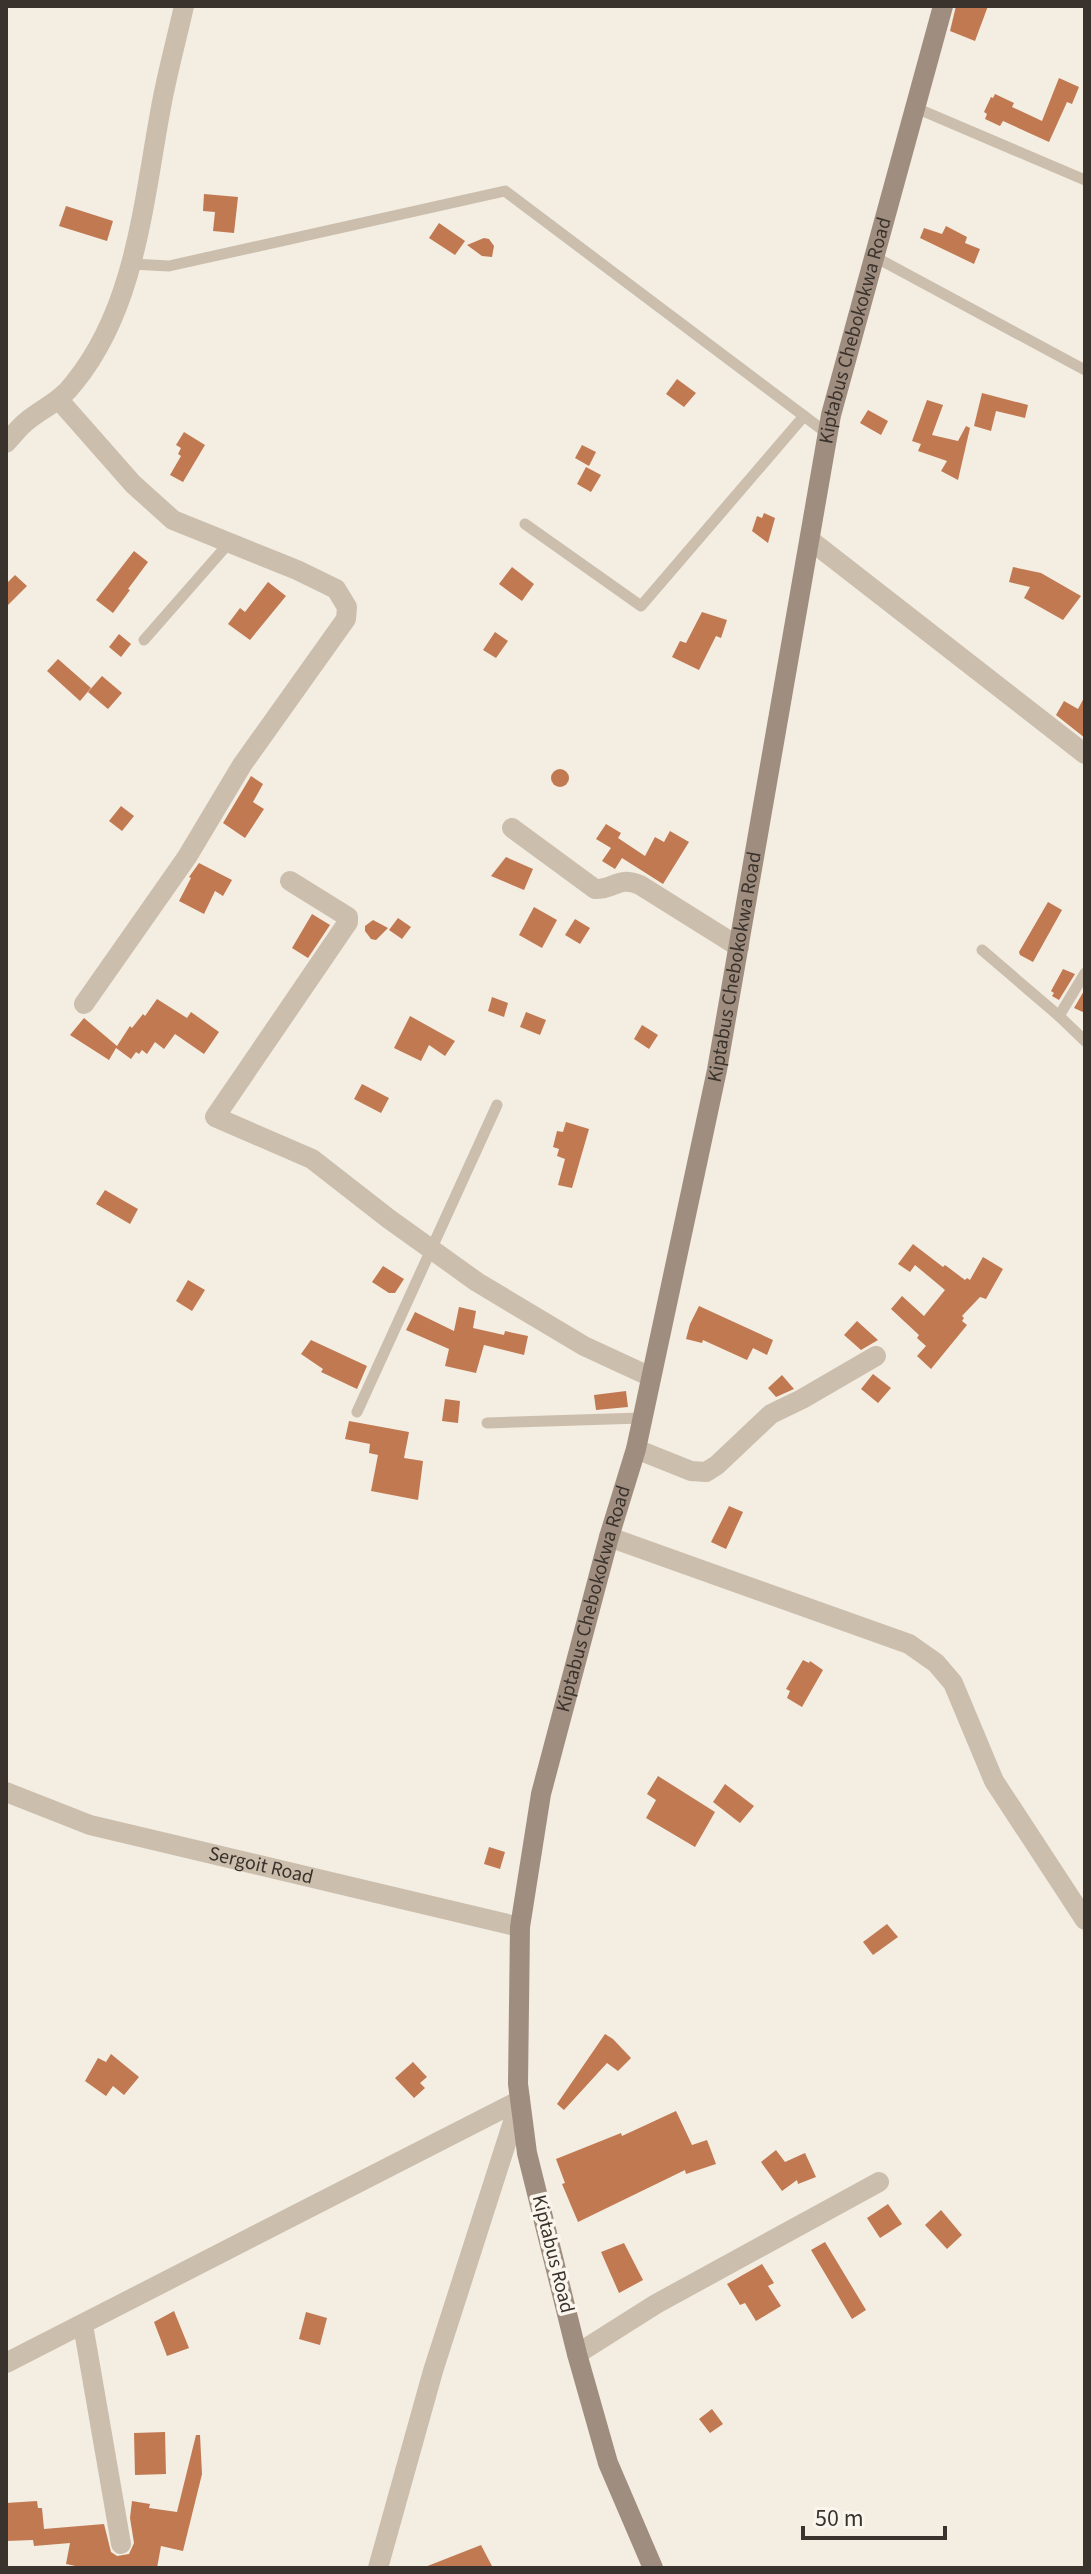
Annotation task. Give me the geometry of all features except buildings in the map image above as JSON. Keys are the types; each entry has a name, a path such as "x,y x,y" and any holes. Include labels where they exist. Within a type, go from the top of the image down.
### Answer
{"street":[{"path":"6,443 26,421 59,400 94,356 132,264 161,105 184,6"},
{"name":"Kiptabus Chebokokwa Road","path":"520,1927 541,1794 609,1537 636,1449 717,1070 828,434 943,6"},
{"path":"59,400 133,484 173,520 336,589 346,602 346,619 242,765 187,857 84,1004"},
{"path":"810,540 1085,754"},
{"path":"512,828 595,889 628,880 739,947"},
{"path":"290,881 348,917 348,922 215,1117 312,1159 477,1282 584,1346 651,1377"},
{"path":"636,1449 691,1471 706,1472 771,1414 876,1356"},
{"path":"609,1537 909,1644 936,1663 953,1683 994,1781 1085,1920"},
{"name":"Sergoit Road","path":"6,1792 90,1825 520,1927"},
{"name":"Kiptabus Road","path":"520,1927 518,2084 527,2153 577,2354 608,2463 653,2568"},
{"path":"6,2363 520,2100"},
{"path":"378,2568 433,2371 520,2100"},
{"path":"577,2354 656,2304 879,2182"},
{"path":"83,2325 121,2544"}],"lane":[{"path":"916,108 1085,180"},
{"path":"132,264 169,266 505,191 828,434"},
{"path":"875,257 1085,370"},
{"path":"525,524 641,606 804,416"},
{"path":"144,640 229,543"},
{"path":"982,950 1085,1041"},
{"path":"1059,1016 1085,973"},
{"path":"357,1412 497,1105"},
{"path":"487,1423 641,1418"}]}
